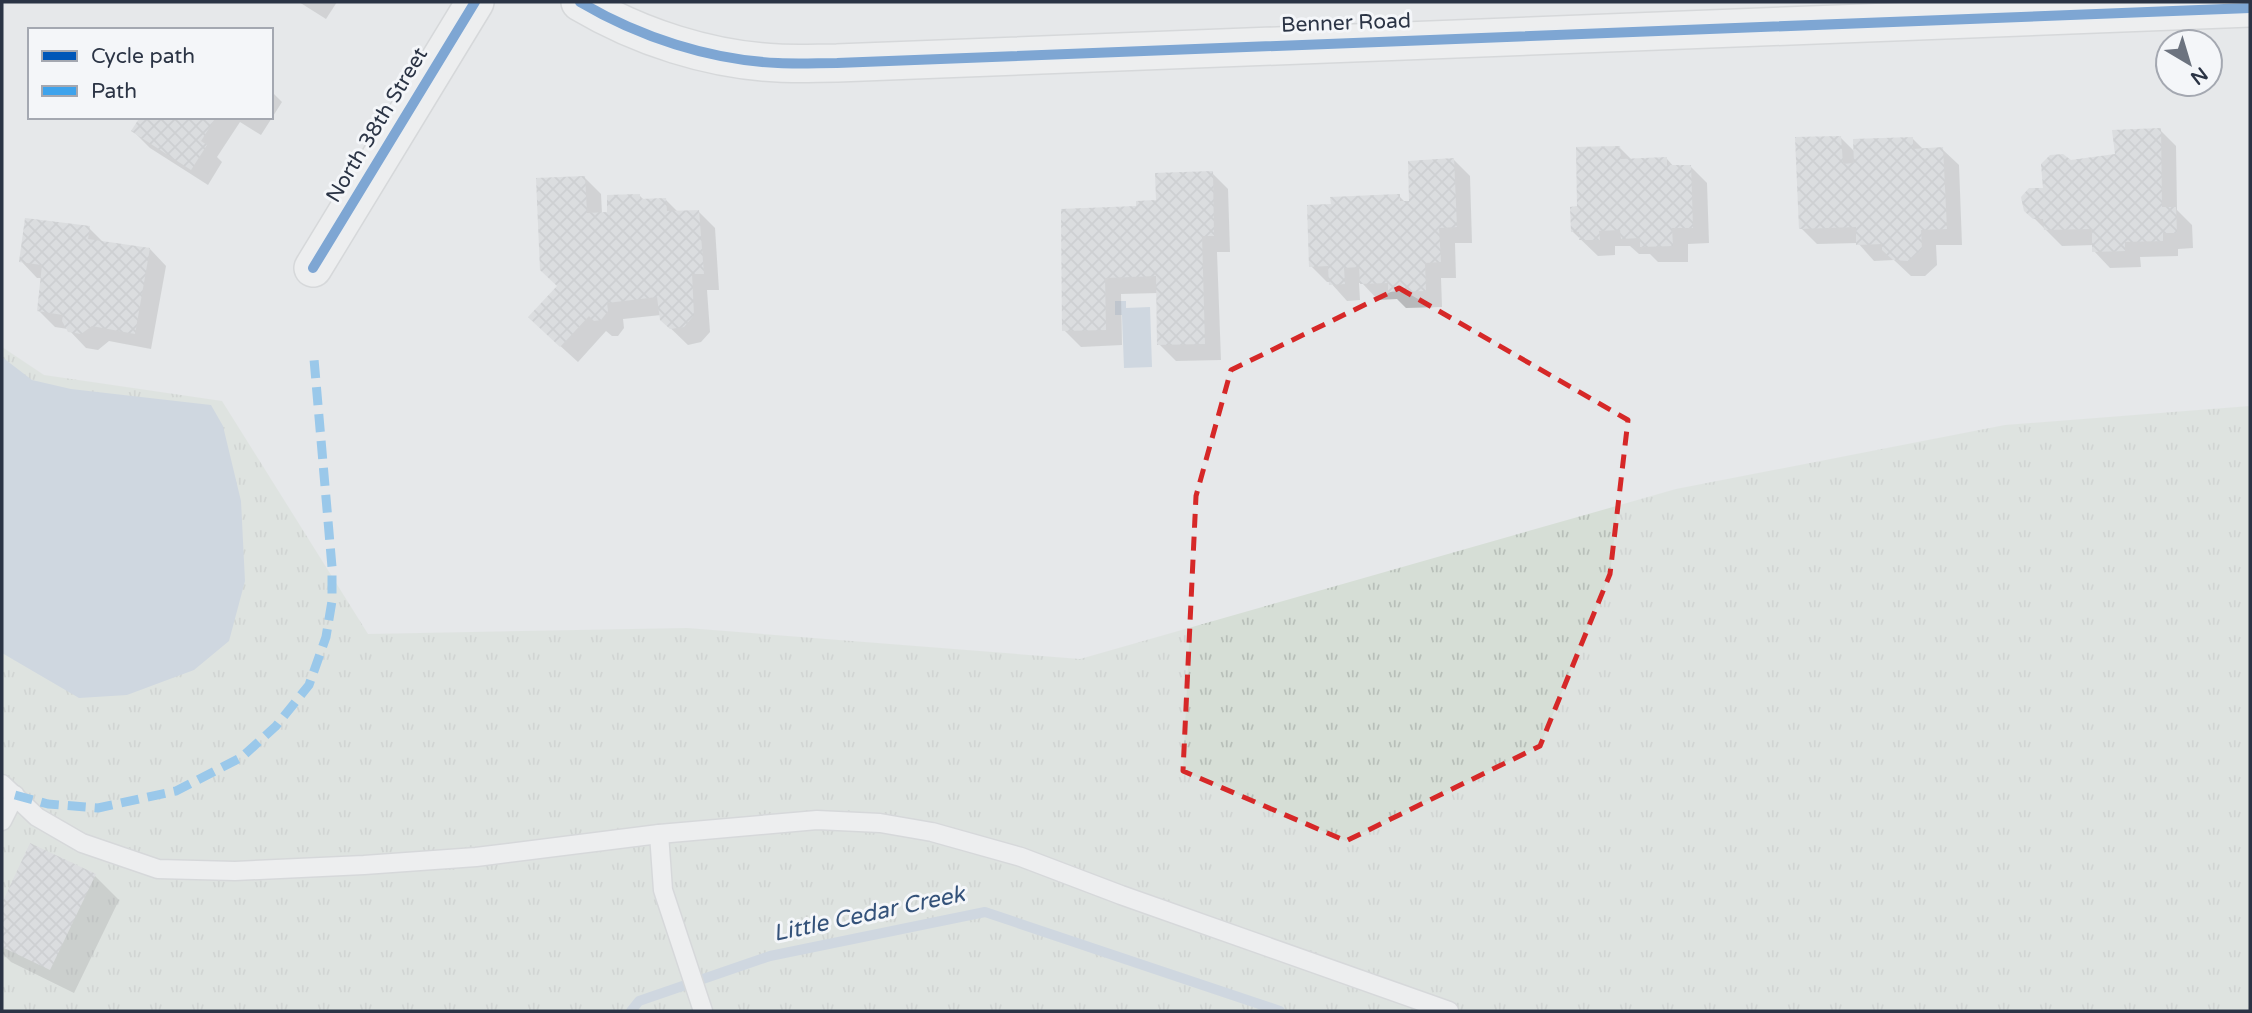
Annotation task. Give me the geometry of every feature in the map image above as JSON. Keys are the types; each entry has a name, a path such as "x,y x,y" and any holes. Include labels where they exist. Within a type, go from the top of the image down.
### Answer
{"street":[{"name":"North 38th Street","path":"313,268 475,2"},
{"name":"Benner Road","path":"580,2 657,38 716,55 776,63 837,63 2250,8"}],"lane":[{"path":"2,821 8,789"},
{"path":"8,789 37,817 82,843 158,869 235,871 364,865 475,857 659,834 817,820 880,822 932,832 1021,857 1449,1011"},
{"path":"659,834 663,890 702,1009"}],"highlighted area":[{"path":"1399,288 1628,420 1610,574 1540,746 1346,841 1183,771 1196,496 1231,370"}],"green space":[{"path":"2,347 44,375 222,401 368,634 687,628 1080,659 1676,489 2005,425 2250,406 2250,1011 2,1011"}],"water":[{"path":"1115,301 1126,301 1126,308 1150,307 1152,367 1124,368 1122,315 1115,315"},
{"path":"2,357 32,380 71,389 211,405 223,426 241,501 245,581 229,641 194,670 127,695 79,698 2,653"}],"building":[{"path":"139,119 215,119 201,141 207,145 191,170 131,131"},
{"path":"2161,128 2162,207 2176,207 2177,233 2163,233 2163,241 2125,242 2125,251 2092,252 2092,229 2044,230 2043,219 2033,219 2024,211 2021,197 2029,188 2043,188 2041,164 2050,155 2063,154 2071,160 2115,154 2112,130"},
{"path":"1841,136 1843,164 1854,163 1853,139 1913,137 1913,149 1943,147 1947,229 1921,230 1922,249 1908,261 1893,260 1882,250 1882,244 1856,245 1856,227 1799,229 1795,137"},
{"path":"1620,146 1621,159 1667,157 1667,165 1691,165 1693,228 1672,228 1673,246 1640,247 1640,238 1621,239 1620,230 1599,231 1600,240 1579,240 1579,232 1571,232 1570,207 1577,206 1576,147"},
{"path":"1454,158 1457,227 1439,228 1441,262 1425,263 1426,291 1388,292 1388,283 1360,284 1359,267 1344,268 1345,284 1329,285 1328,266 1309,267 1307,205 1331,204 1330,197 1400,194 1400,201 1409,201 1408,161"},
{"path":"1213,171 1214,236 1202,236 1205,344 1157,345 1156,276 1105,278 1106,330 1062,331 1061,209 1136,206 1136,201 1156,200 1155,173"},
{"path":"585,176 587,213 607,212 607,195 640,194 640,199 666,198 667,211 699,210 704,274 692,274 694,315 684,327 670,329 660,320 657,297 607,303 608,311 601,320 594,321 589,316 560,347 528,317 557,286 540,270 536,178"},
{"path":"25,218 90,226 88,239 150,248 135,334 92,326 81,334 68,332 62,321 63,315 37,311 42,265 19,262"},
{"path":"30,843 96,874 50,970 2,947 2,903"}],"waterway":[{"name":"Little Cedar Creek","path":"631,1011 639,1001 770,956 985,912 1280,1011"}],"marked path":[{"path":"15,795 48,804 98,808 176,791 242,757 276,726 309,685 326,637 332,601 332,567 314,359"}],"cycle path":[{"path":"313,268 475,2"},
{"path":"580,2 626,26 701,52 752,61 793,63 2250,8"}]}
